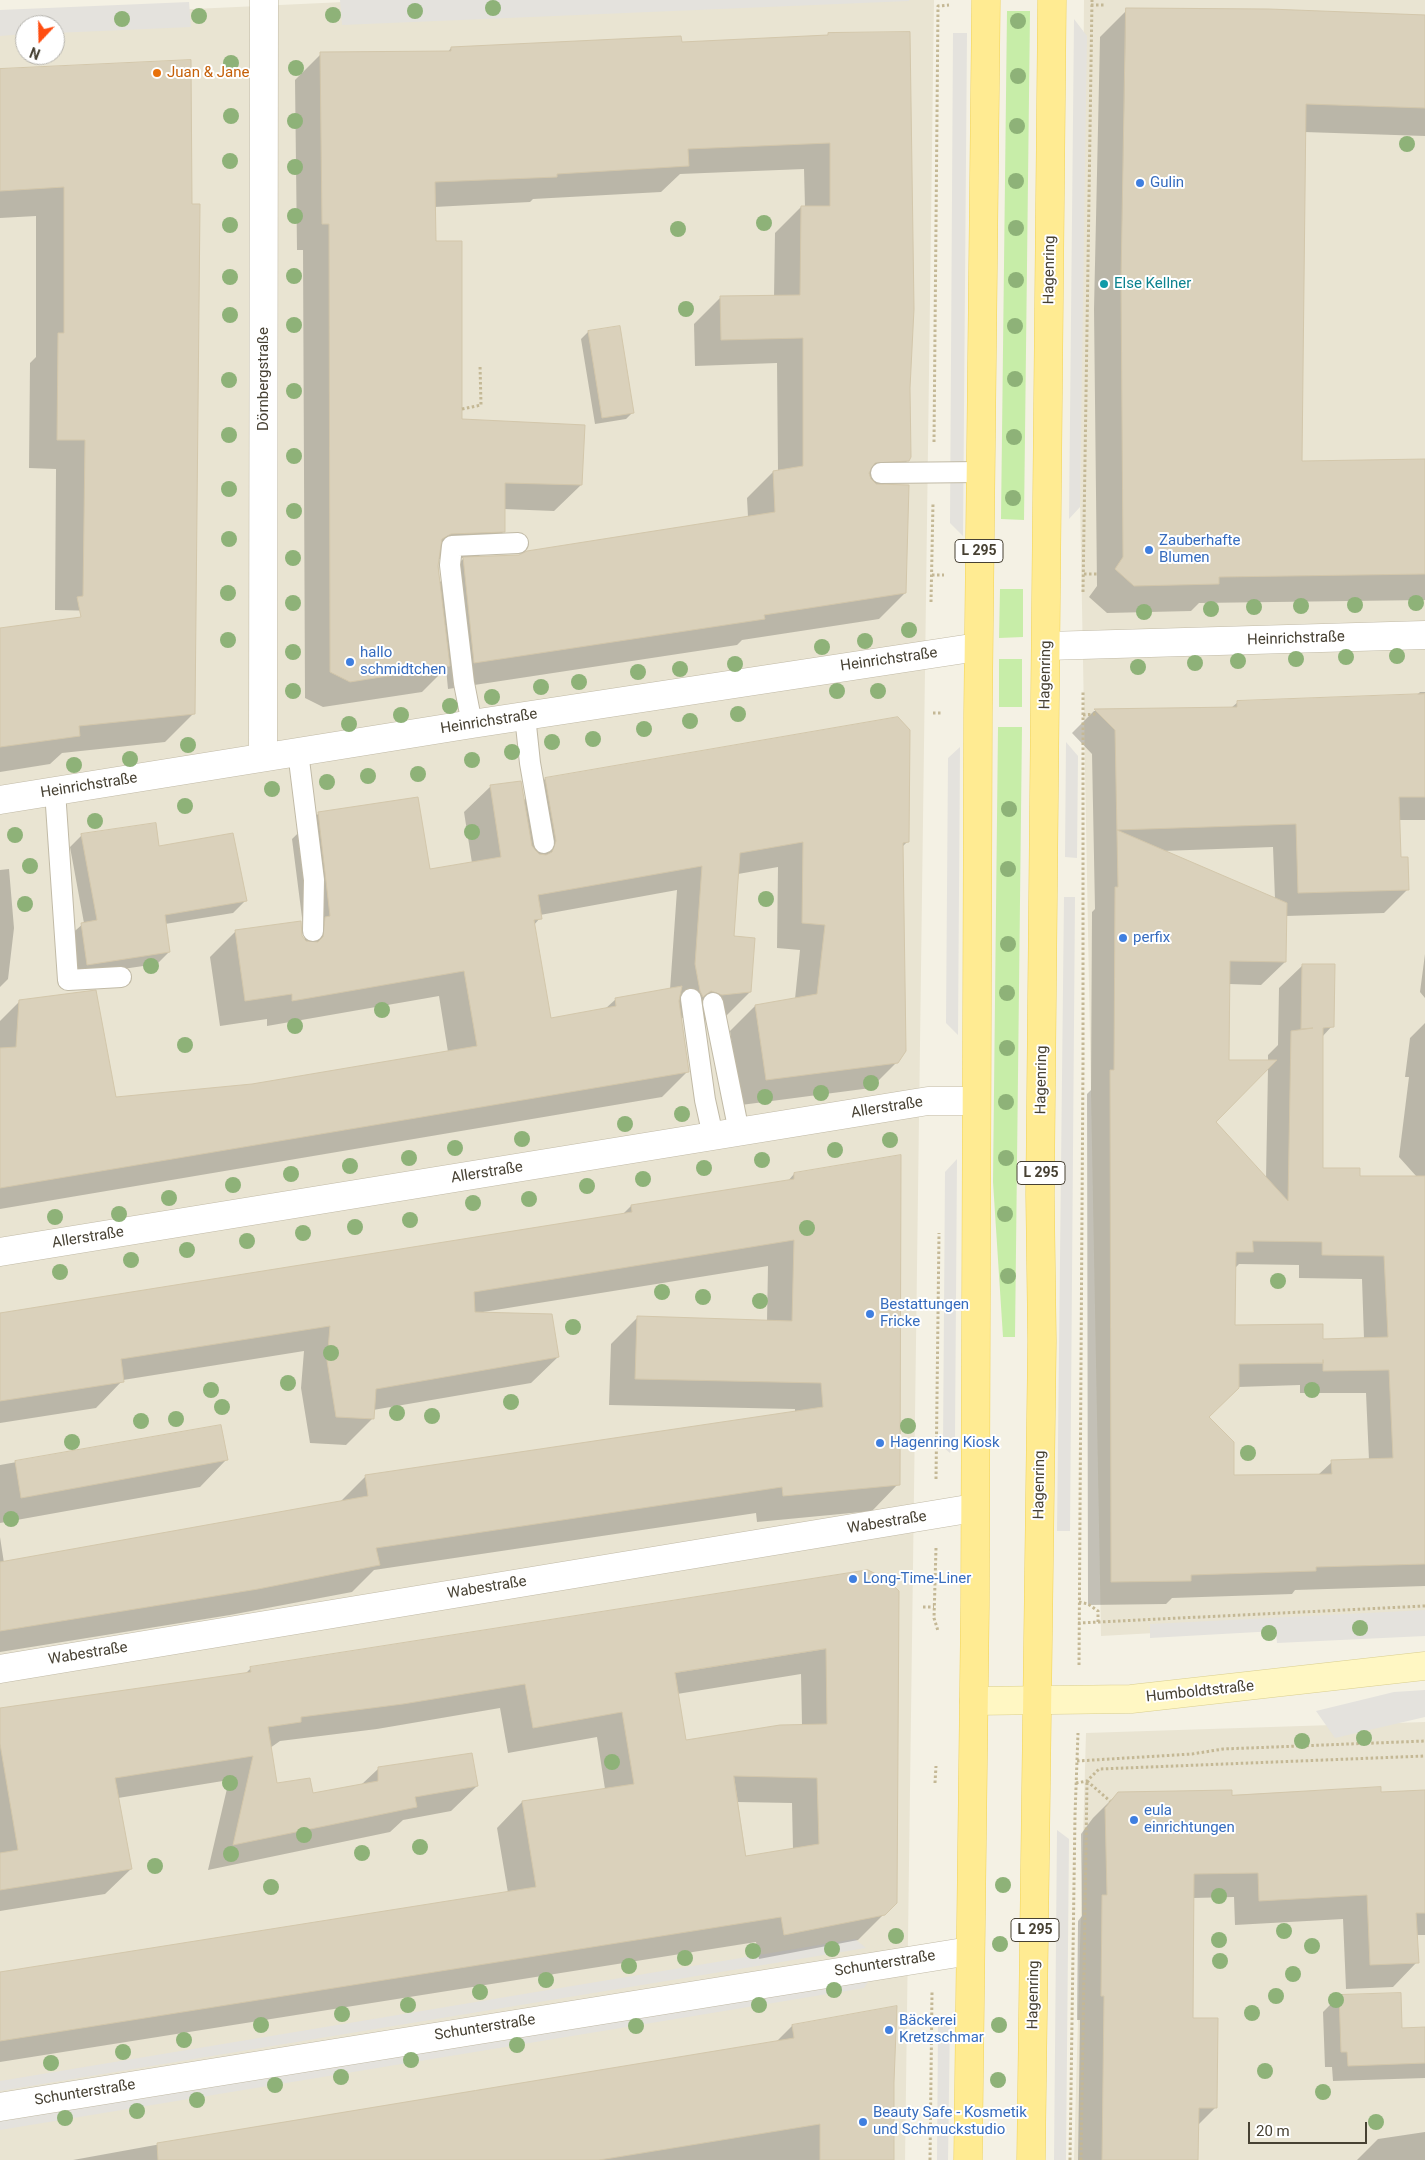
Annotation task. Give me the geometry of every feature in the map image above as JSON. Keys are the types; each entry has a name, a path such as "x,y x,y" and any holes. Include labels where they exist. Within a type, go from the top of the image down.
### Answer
{"main road":[{"name":"L 295","path":"968,2160 974,1701 978,647 986,0"},
{"name":"Hagenring","path":"1032,2160 1052,0"},
{"name":"Humboldtstraße","path":"974,1701 1146,1698 1425,1666"}],"street":[{"name":"Dörnbergstraße","path":"263,757 264,0"},
{"name":"Heinrichstraße","path":"1046,646 1425,634"},
{"name":"Heinrichstraße","path":"0,800 472,724 978,647"},
{"name":"Allerstraße","path":"0,1252 928,1101 975,1101"},
{"name":"Wabestraße","path":"0,1669 974,1508"},
{"name":"Schunterstraße","path":"0,2107 970,1951"}],"lane":[{"path":"881,472 980,472"},
{"path":"472,724 464,683 450,565 452,546 518,543"},
{"path":"525,716 530,763 544,843"},
{"path":"298,752 314,880 313,931"},
{"path":"55,791 68,980 121,977"},
{"path":"691,999 705,1100 726,1134"},
{"path":"714,1003 726,1134"}],"path":[{"path":"1092,0 1084,574 1097,574"},
{"path":"931,602 938,6 949,5"},
{"path":"1091,5 1104,5"},
{"path":"462,410 481,405 480,365"},
{"path":"932,575 946,575"},
{"path":"1082,684 1083,1064 1078,1623 1425,1606"},
{"path":"933,713 943,713"},
{"path":"1082,715 1096,714"},
{"path":"936,1514 934,1618 938,1629"},
{"path":"1078,1602 1088,1604 1098,1610 1098,1622"},
{"path":"923,1607 934,1606"},
{"path":"1070,2160 1077,1761 1223,1749 1425,1741"},
{"path":"1076,1783 1087,1781 1099,1770 1425,1756"},
{"path":"1099,1770 1100,1760"},
{"path":"1087,1781 1110,1801"},
{"path":"1081,2160 1087,1781"},
{"path":"930,2160 934,1956"}],"shaded area":[{"path":"340,0 909,0 909,1 342,25"},
{"path":"387,0 934,0 905,2160 0,2160 0,18 15,17 15,65 65,65 64,15"},
{"path":"1084,0 1425,0 1425,1618 1101,1636 1080,498"},
{"path":"189,2 191,27 65,33 65,15 15,15 15,35 0,36 0,10"},
{"path":"1074,19 1087,36 1080,507 1069,519"},
{"path":"953,33 967,33 963,536 950,523"},
{"path":"1066,742 1078,756 1077,858 1065,857"},
{"path":"960,747 958,1035 946,1023 948,758"},
{"path":"1064,897 1075,897 1070,1531 1057,1531"},
{"path":"957,1159 955,1437 950,1453 943,1447 945,1172"},
{"path":"1425,1610 1425,1636 1277,1643 1276,1631 1150,1638 1150,1624"},
{"path":"1425,1690 1425,1717 1335,1738 1316,1711 1394,1692"},
{"path":"1425,1722 1425,2160 1074,2160 1086,1733"},
{"path":"1057,1830 1069,1839 1066,2160 1054,2160"},
{"path":"855,1939 866,1948 0,2091 0,2081"},
{"path":"871,1977 864,1988 0,2130 0,2119"},
{"path":"945,2014 950,2019 948,2160 937,2160 938,2024"}],"green space":[{"path":"1007,11 1030,11 1024,520 1001,519"},
{"path":"1000,589 1023,589 1023,637 999,638"},
{"path":"999,659 1022,659 1022,707 999,707"},
{"path":"998,727 1022,727 1015,1337 1003,1337 993,1182"}],"building":[{"path":"1126,8 1269,9 1425,15 1425,108 1306,104 1302,461 1425,459 1425,574 1219,577 1219,584 1134,586 1115,569 1123,557 1121,281"},
{"path":"910,32 914,309 910,388 911,457 909,461 875,463 869,473 871,479 876,484 909,485 906,593 764,615 765,619 474,663 463,557 519,555 527,551 775,512 773,471 803,466 803,338 721,340 720,296 800,295 801,206 830,206 830,143 688,149 689,166 557,174 557,177 435,182 436,241 462,241 462,419 585,425 582,485 505,483 505,532 451,534 442,539 438,566 450,666 350,682 330,672 329,224 322,224 320,52 451,51 451,47 681,36 682,42 828,35 828,33"},
{"path":"191,60 192,204 200,204 195,714 79,726 80,736 0,747 0,628 81,617 77,597 83,596 85,440 57,440 58,333 64,333 64,187 0,191 0,69"},
{"path":"620,326 634,413 602,418 588,331"},
{"path":"1425,694 1425,797 1399,797 1401,857 1408,857 1409,890 1298,893 1296,824 1117,830 1287,903 1286,962 1230,961 1229,1060 1277,1060 1216,1122 1288,1201 1291,1031 1313,1028 1301,1029 1302,964 1335,964 1334,1027 1323,1028 1323,1168 1360,1168 1360,1176 1425,1176 1425,1564 1316,1567 1316,1571 1191,1575 1191,1581 1111,1582 1110,1070 1114,1070 1115,887 1118,887 1115,730 1094,709 1237,707 1237,701","holes":["1253,1241 1322,1242 1322,1255 1384,1256 1388,1337 1323,1339 1323,1324 1235,1325 1236,1252 1253,1252","1323,1363 1323,1371 1389,1370 1393,1458 1331,1460 1332,1474 1234,1475 1234,1442 1209,1417 1239,1388 1239,1364"]},
{"path":"898,717 910,730 909,842 903,843 906,1051 898,1063 766,1080 755,1005 817,994 825,925 802,923 803,842 740,853 734,936 755,938 751,992 722,995 711,991 703,997 700,991 695,964 702,866 538,895 542,919 534,920 551,1018 616,1006 615,998 682,986 679,1001 689,1072 0,1188 0,1048 16,1047 19,1000 96,990 116,1097 252,1084 477,1046 464,971 292,1001 292,994 245,1001 235,930 301,921 302,936 306,941 318,942 323,937 325,917 330,916 318,812 418,797 430,869 501,857 490,785 521,781 532,846 539,854 546,855 552,852 556,841 545,778"},
{"path":"156,823 159,846 233,833 247,901 165,915 170,952 87,965 81,923 97,920 81,834"},
{"path":"901,1155 900,1485 783,1496 782,1487 376,1548 380,1565 258,1589 0,1631 0,1562 368,1496 365,1475 823,1407 821,1383 635,1379 637,1316 792,1321 794,1240 474,1292 475,1312 552,1314 559,1357 376,1389 374,1419 336,1417 327,1361 330,1326 121,1359 124,1382 0,1401 0,1313 632,1212 631,1205 794,1179 794,1173"},
{"path":"221,1425 228,1460 21,1498 15,1461"},
{"path":"868,1570 888,1580 899,1591 897,1903 885,1915 784,1935 781,1917 0,2041 0,1972 536,1887 522,1801 634,1784 622,1712 533,1728 525,1684 403,1704 301,1717 301,1722 268,1727 277,1783 310,1778 313,1793 378,1781 378,1767 472,1753 478,1786 415,1797 417,1807 233,1845 253,1756 115,1778 132,1869 0,1890 0,1853 18,1850 0,1744 0,1708 251,1672 250,1667","holes":["826,1649 827,1724 780,1725 686,1740 675,1673","734,1776 817,1778 819,1844 746,1856"]},
{"path":"1381,1787 1381,1792 1425,1790 1425,1913 1416,1913 1419,1963 1370,1965 1367,1895 1259,1901 1258,1873 1194,1874 1193,2018 1218,2018 1217,2108 1199,2108 1198,2160 1102,2160 1104,1996 1101,1996 1102,1895 1107,1895 1105,1808 1118,1792 1232,1790 1232,1795"},
{"path":"1401,1993 1402,2028 1425,2027 1425,2063 1348,2066 1347,2052 1341,2052 1339,1995"},
{"path":"897,2006 894,2082 894,2160 820,2160 820,2124 599,2160 158,2160 157,2143 794,2038 792,2025"}],"place":[{"name":"Juan & Jane","path":"157,73"},
{"name":"Gulin","path":"1140,183"},
{"name":"Else Kellner","path":"1104,284"},
{"name":"Zauberhafte Blumen","path":"1149,550"},
{"name":"hallo schmidtchen","path":"350,662"},
{"name":"perfix","path":"1123,938"},
{"name":"Bestattungen Fricke","path":"870,1314"},
{"name":"Hagenring Kiosk","path":"880,1443"},
{"name":"Long-Time-Liner","path":"853,1579"},
{"name":"eula einrichtungen","path":"1134,1820"},
{"name":"Bäckerei Kretzschmar","path":"889,2030"},
{"name":"Beauty Safe - Kosmetik und Schmuckstudio","path":"863,2122"}]}
